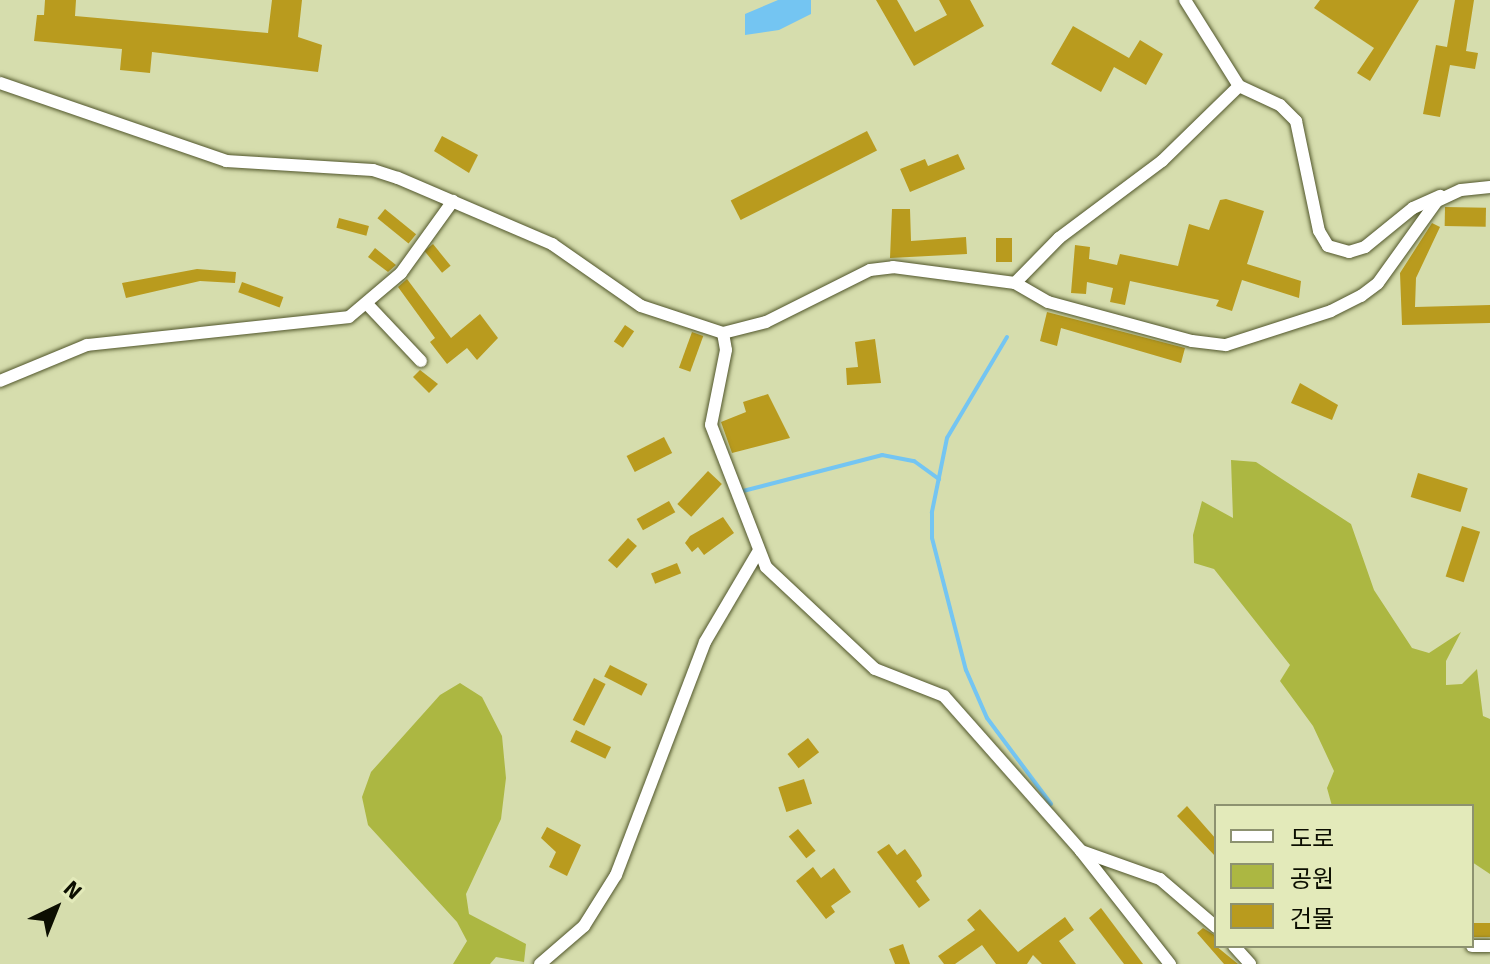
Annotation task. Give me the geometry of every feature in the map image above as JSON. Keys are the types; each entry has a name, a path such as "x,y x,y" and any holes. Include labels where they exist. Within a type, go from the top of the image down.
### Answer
{"street":[{"path":"1185,0 1239,86 1280,105 1296,121 1315,216 1328,246 1349,252 1365,247 1413,208 1447,194 1490,187"},
{"path":"0,83 226,161 373,170 552,244 641,306 723,333 766,322 870,270 932,270 1015,283 1048,302 1192,341 1226,345 1252,339 1361,296 1378,283 1426,212 1447,194"},
{"path":"1015,283 1070,228 1162,161 1239,86"},
{"path":"0,381 87,345 326,322 368,305 401,273 453,201"},
{"path":"368,305 421,361"},
{"path":"723,333 726,350 711,425 766,567 875,669 944,696 1081,851 1170,964"},
{"path":"540,964 584,926 616,875 705,642 734,585 758,552"},
{"path":"1081,851 1160,879 1214,925"},
{"path":"1236,948 1250,964"}],"green space":[{"path":"1231,460 1256,462 1351,524 1374,590 1412,648 1429,653 1461,632 1446,661 1446,685 1462,684 1477,669 1483,716 1490,719 1490,874 1474,863 1474,804 1331,804 1327,788 1334,771 1313,726 1280,681 1290,665 1214,569 1194,563 1193,535 1202,501 1233,518"},
{"path":"460,683 482,697 502,736 506,778 501,819 466,894 469,914 526,944 524,962 496,957 490,964 453,964 467,941 457,922 368,825 362,797 371,772 440,695"}],"water":[{"path":"778,0 811,0 811,14 779,30 745,35 745,14"}],"building":[{"path":"45,0 76,0 75,16 268,33 272,0 302,0 298,37 322,45 318,72 152,52 150,73 120,70 122,49 34,41 37,15 44,15"},
{"path":"876,0 897,0 915,32 947,15 939,0 970,0 984,26 914,66"},
{"path":"1320,0 1419,0 1370,81 1357,73 1374,48 1314,8"},
{"path":"1455,0 1474,0 1466,51 1478,53 1475,69 1450,65 1440,117 1423,114 1436,45 1447,47"},
{"path":"1073,26 1129,58 1140,40 1163,54 1146,85 1114,67 1101,92 1051,64"},
{"path":"867,131 877,151 741,220 731,200"},
{"path":"442,136 478,155 469,173 434,151"},
{"path":"958,154 965,169 910,192 900,169 925,159 928,166"},
{"path":"1226,199 1264,211 1247,264 1301,281 1299,298 1242,280 1232,311 1216,306 1219,300 1130,281 1125,305 1110,302 1113,288 1087,282 1086,294 1071,293 1075,245 1090,247 1089,259 1117,265 1120,254 1178,266 1189,224 1209,230 1220,200"},
{"path":"1445,207 1486,208 1486,227 1445,226"},
{"path":"385,209 416,234 409,243 377,218"},
{"path":"892,209 910,209 911,241 966,237 967,254 890,258"},
{"path":"339,218 369,226 366,236 336,228"},
{"path":"1432,223 1440,227 1416,278 1415,307 1490,305 1490,323 1402,325 1400,273"},
{"path":"996,238 1012,238 1012,262 996,262"},
{"path":"433,244 451,266 442,273 424,251"},
{"path":"375,248 396,265 388,272 368,257"},
{"path":"197,269 236,272 235,283 200,281 126,298 122,283"},
{"path":"407,279 451,338 480,314 498,338 477,360 467,348 447,364 430,342 435,338 398,287"},
{"path":"242,282 283,297 280,307 238,292"},
{"path":"1047,312 1185,348 1181,363 1061,328 1057,346 1040,341"},
{"path":"625,325 634,331 623,348 614,342"},
{"path":"692,332 703,336 690,372 679,368"},
{"path":"875,339 881,383 847,385 846,368 858,367 855,342"},
{"path":"420,370 438,384 429,393 413,377"},
{"path":"1300,383 1338,405 1332,420 1291,403"},
{"path":"768,394 790,438 732,453 721,422 746,412 743,402"},
{"path":"664,437 672,453 635,472 627,456"},
{"path":"708,471 722,484 691,517 677,504"},
{"path":"1418,473 1468,488 1460,512 1411,497"},
{"path":"669,501 675,512 643,530 637,519"},
{"path":"723,517 734,533 704,555 698,547 692,552 685,543 690,536"},
{"path":"1462,526 1480,532 1464,582 1446,576"},
{"path":"628,538 637,546 617,568 608,560"},
{"path":"677,563 681,573 655,584 651,573"},
{"path":"610,665 647,684 642,696 604,677"},
{"path":"594,678 606,684 584,726 573,720"},
{"path":"576,730 611,747 605,759 570,742"},
{"path":"808,738 819,752 799,768 788,754"},
{"path":"804,779 812,804 786,812 778,787"},
{"path":"1187,806 1214,837 1214,855 1177,816"},
{"path":"547,827 581,845 567,876 549,867 556,852 541,838"},
{"path":"798,829 816,851 806,858 789,837"},
{"path":"889,844 897,855 905,849 920,870 922,876 916,881 930,900 919,908 877,852"},
{"path":"813,867 821,878 834,868 851,892 831,906 835,912 826,919 796,881"},
{"path":"1101,908 1143,964 1124,964 1089,918"},
{"path":"980,909 1018,952 1065,917 1074,930 1059,941 1076,964 1042,964 1033,955 1027,964 996,964 982,945 955,964 944,964 938,956 975,930 967,920"},
{"path":"1474,923 1490,923 1490,937 1474,937"},
{"path":"1203,928 1214,935 1214,948 1218,948 1238,964 1224,964 1197,933"},
{"path":"903,944 910,964 895,964 889,949"}],"waterway":[{"path":"1007,337 947,438 932,512 932,538 966,670 987,718 1051,804"},
{"path":"743,491 882,455 914,461 939,479"}]}
